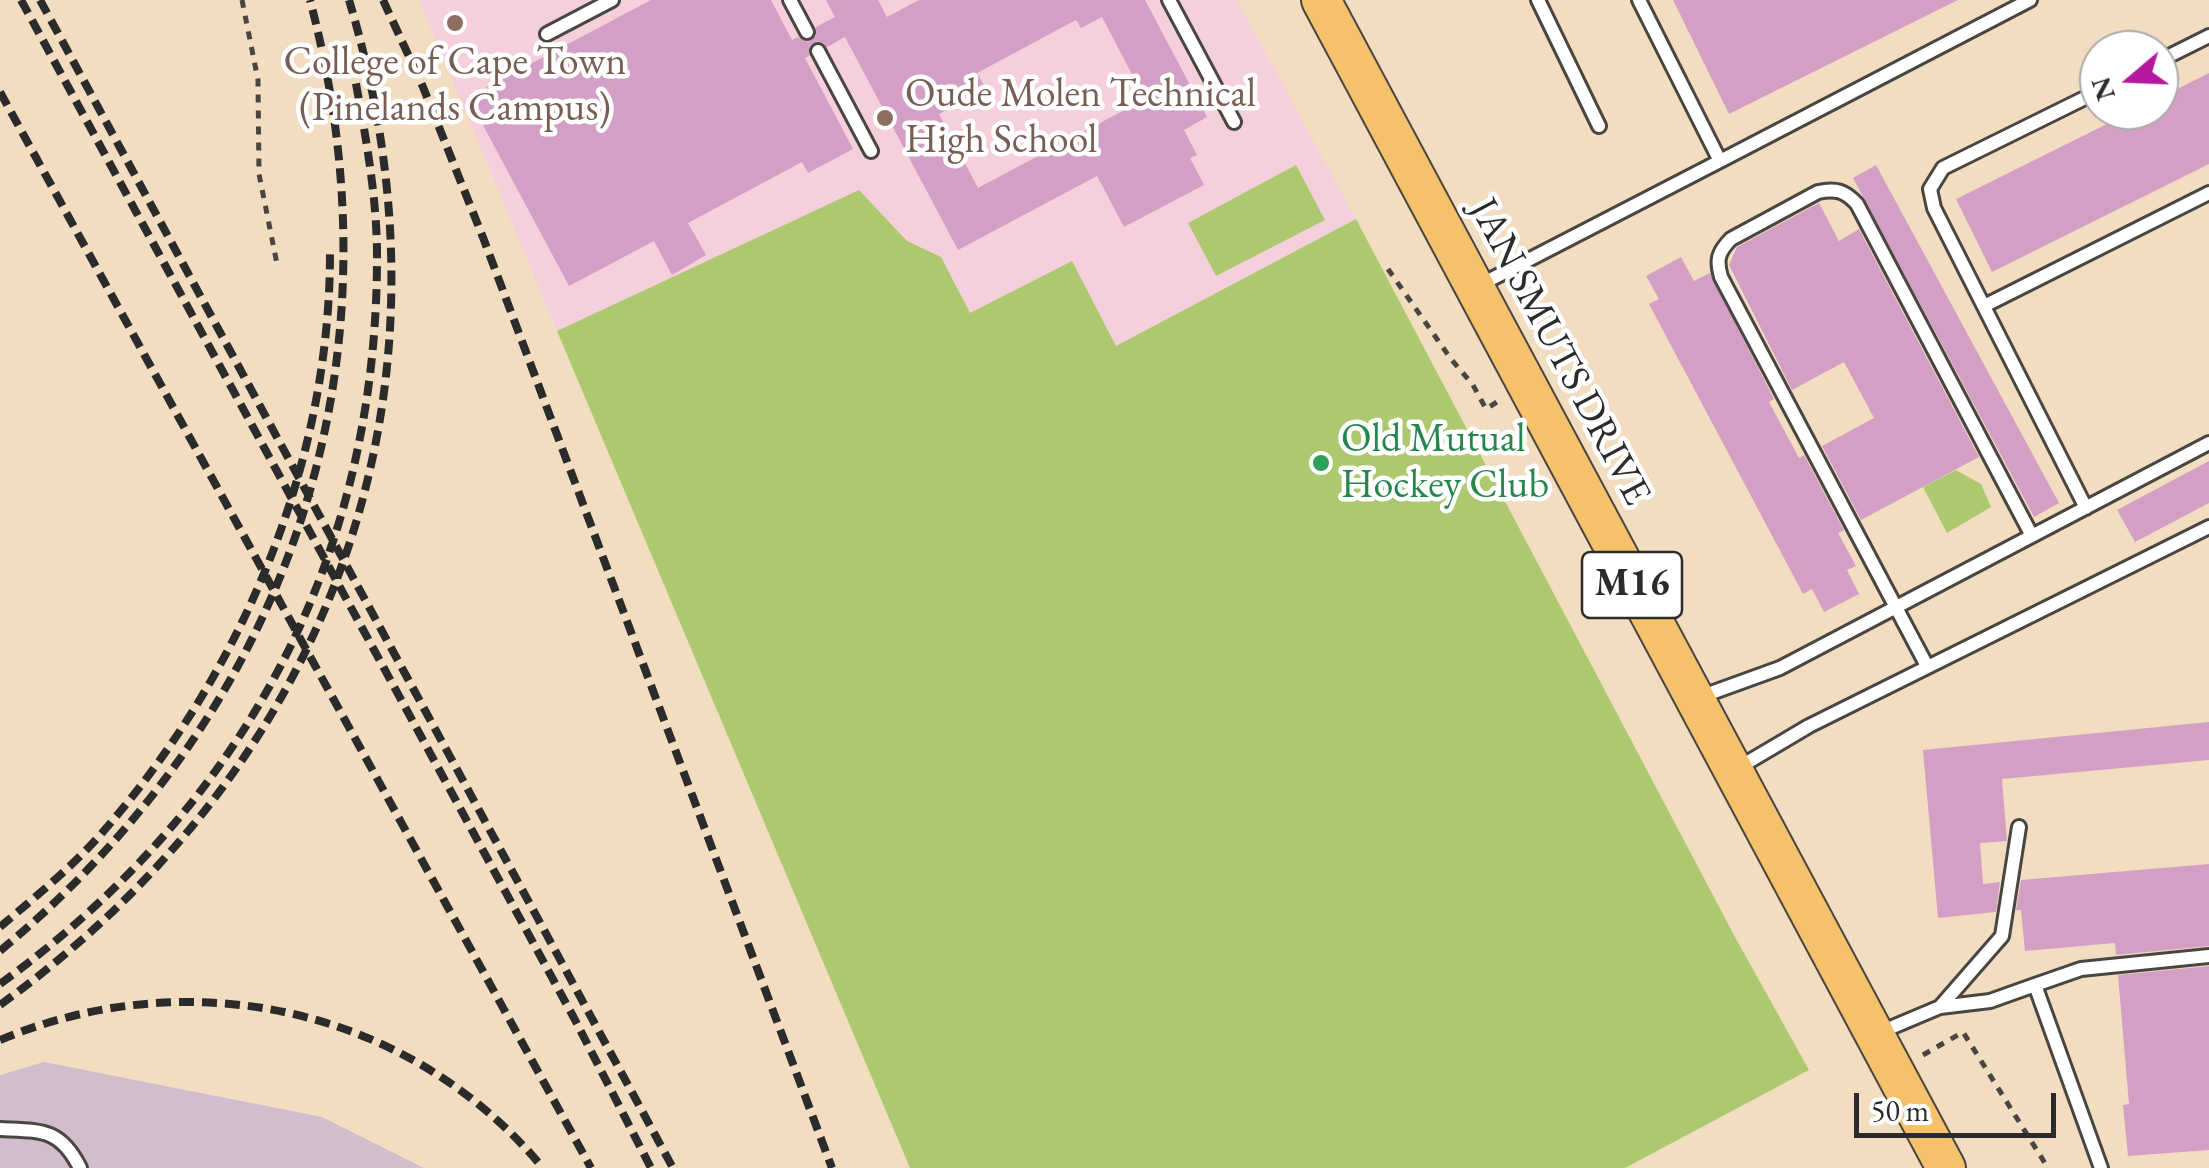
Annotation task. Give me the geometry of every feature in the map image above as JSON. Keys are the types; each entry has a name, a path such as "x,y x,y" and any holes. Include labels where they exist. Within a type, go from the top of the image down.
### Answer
{"main road":[{"name":"JAN SMUTS DRIVE","path":"1321,0 1946,1168"}],"lane":[{"path":"548,34 612,0"},
{"path":"790,0 807,32"},
{"path":"1169,0 1234,122"},
{"path":"1538,0 1599,126"},
{"path":"1639,0 1720,161"},
{"path":"1474,288 2030,0"},
{"path":"2179,51 2209,36"},
{"path":"818,52 870,151"},
{"path":"2079,100 1943,168 1930,189 1934,208 2086,508"},
{"path":"1927,666 1721,277 1717,263 1721,249 1731,239 1818,192 1832,189 1847,194 1857,204 2032,536"},
{"path":"1984,306 2209,194"},
{"path":"1693,700 1780,668 2209,442"},
{"path":"1732,772 1810,726 2209,527"},
{"path":"1940,1007 2002,936 2019,828"},
{"path":"1873,1036 1940,1007 1990,1001 2081,969 2209,956"},
{"path":"2035,984 2101,1168"},
{"path":"0,1129 44,1131 68,1145 80,1168"}],"path":[{"path":"242,0 258,80 259,174 277,264"},
{"path":"1388,269 1473,385 1486,409 1507,395"},
{"path":"1914,1062 1963,1032 2048,1168"}],"shaded area":[{"name":"Oude Molen Technical High School","path":"419,0 1237,0 1356,219 1116,346 969,313 941,257 907,241 859,190 557,331"},
{"path":"44,1062 322,1117 424,1168 0,1168 0,1075"}],"green space":[{"path":"1296,165 1325,220 1216,276 1188,223"},
{"path":"859,190 907,241 941,257 970,313 1072,261 1116,346 1356,219 1809,1070 1625,1168 910,1168 557,331"},
{"path":"1956,470 1981,484 1991,507 1947,533 1923,487"}],"building":[{"path":"651,0 771,0 792,40 798,37 808,42 816,36 816,27 835,17 826,0 878,0 887,17 919,0 1145,0 1207,117 1184,130 1197,155 1190,158 1204,185 1124,227 1097,176 958,250 845,37 827,47 817,41 810,45 809,56 805,58 853,149 808,173 802,162 688,223 706,255 672,275 654,241 569,286 468,97","holes":["1102,17 1145,99 978,188 939,114 986,89 977,73 1076,20 1081,28"]},
{"path":"1673,0 1958,0 1729,114"},
{"path":"2209,73 2209,164 1992,272 1956,199 2095,130 2179,130 2179,88"},
{"path":"1876,165 2059,503 2034,517 1853,178"},
{"path":"1819,203 1839,241 1859,229 1979,457 1861,520 1822,446 1874,418 1844,362 1792,390 1729,265 1737,247"},
{"path":"1681,257 1694,281 1710,273 1774,399 1769,402 1799,458 1804,455 1844,530 1838,533 1856,566 1847,570 1859,594 1824,612 1812,589 1803,594 1649,304 1659,299 1646,276"},
{"path":"2209,461 2209,503 2135,542 2117,510"},
{"path":"2209,722 2209,760 2002,779 2007,841 1980,843 1983,884 2000,882 1996,912 1938,918 1923,750"},
{"path":"2209,864 2209,946 2116,955 2115,943 2025,951 2021,910 2016,910 2021,880"},
{"path":"2209,966 2209,1150 2128,1156 2123,1105 2129,1104 2118,975"}],"railway":[{"path":"21,0 574,1018 651,1168"},
{"path":"40,0 673,1168"},
{"path":"0,951 101,856 184,752 251,641 300,522 331,398 343,269 336,136 310,0"},
{"path":"0,1005 115,909 211,802 288,686 344,561 378,428 391,290 382,147 349,0"},
{"path":"383,0 423,87 484,240 832,1168"},
{"path":"0,984 85,915 160,840 225,758 278,670 320,577 351,478 370,374 377,264 373,188 352,62"},
{"path":"0,92 591,1168"},
{"path":"0,927 101,834 151,772 196,706 235,636 268,564 294,489 314,411 326,333 330,253"},
{"path":"0,1040 73,1016 147,1004 221,1003 293,1014 363,1036 429,1069 489,1113 543,1168"}],"place":[{"name":"College of Cape Town (Pinelands Campus)","path":"455,23"},
{"name":"Oude Molen Technical High School","path":"885,118"},
{"name":"Old Mutual Hockey Club","path":"1321,463"}]}
